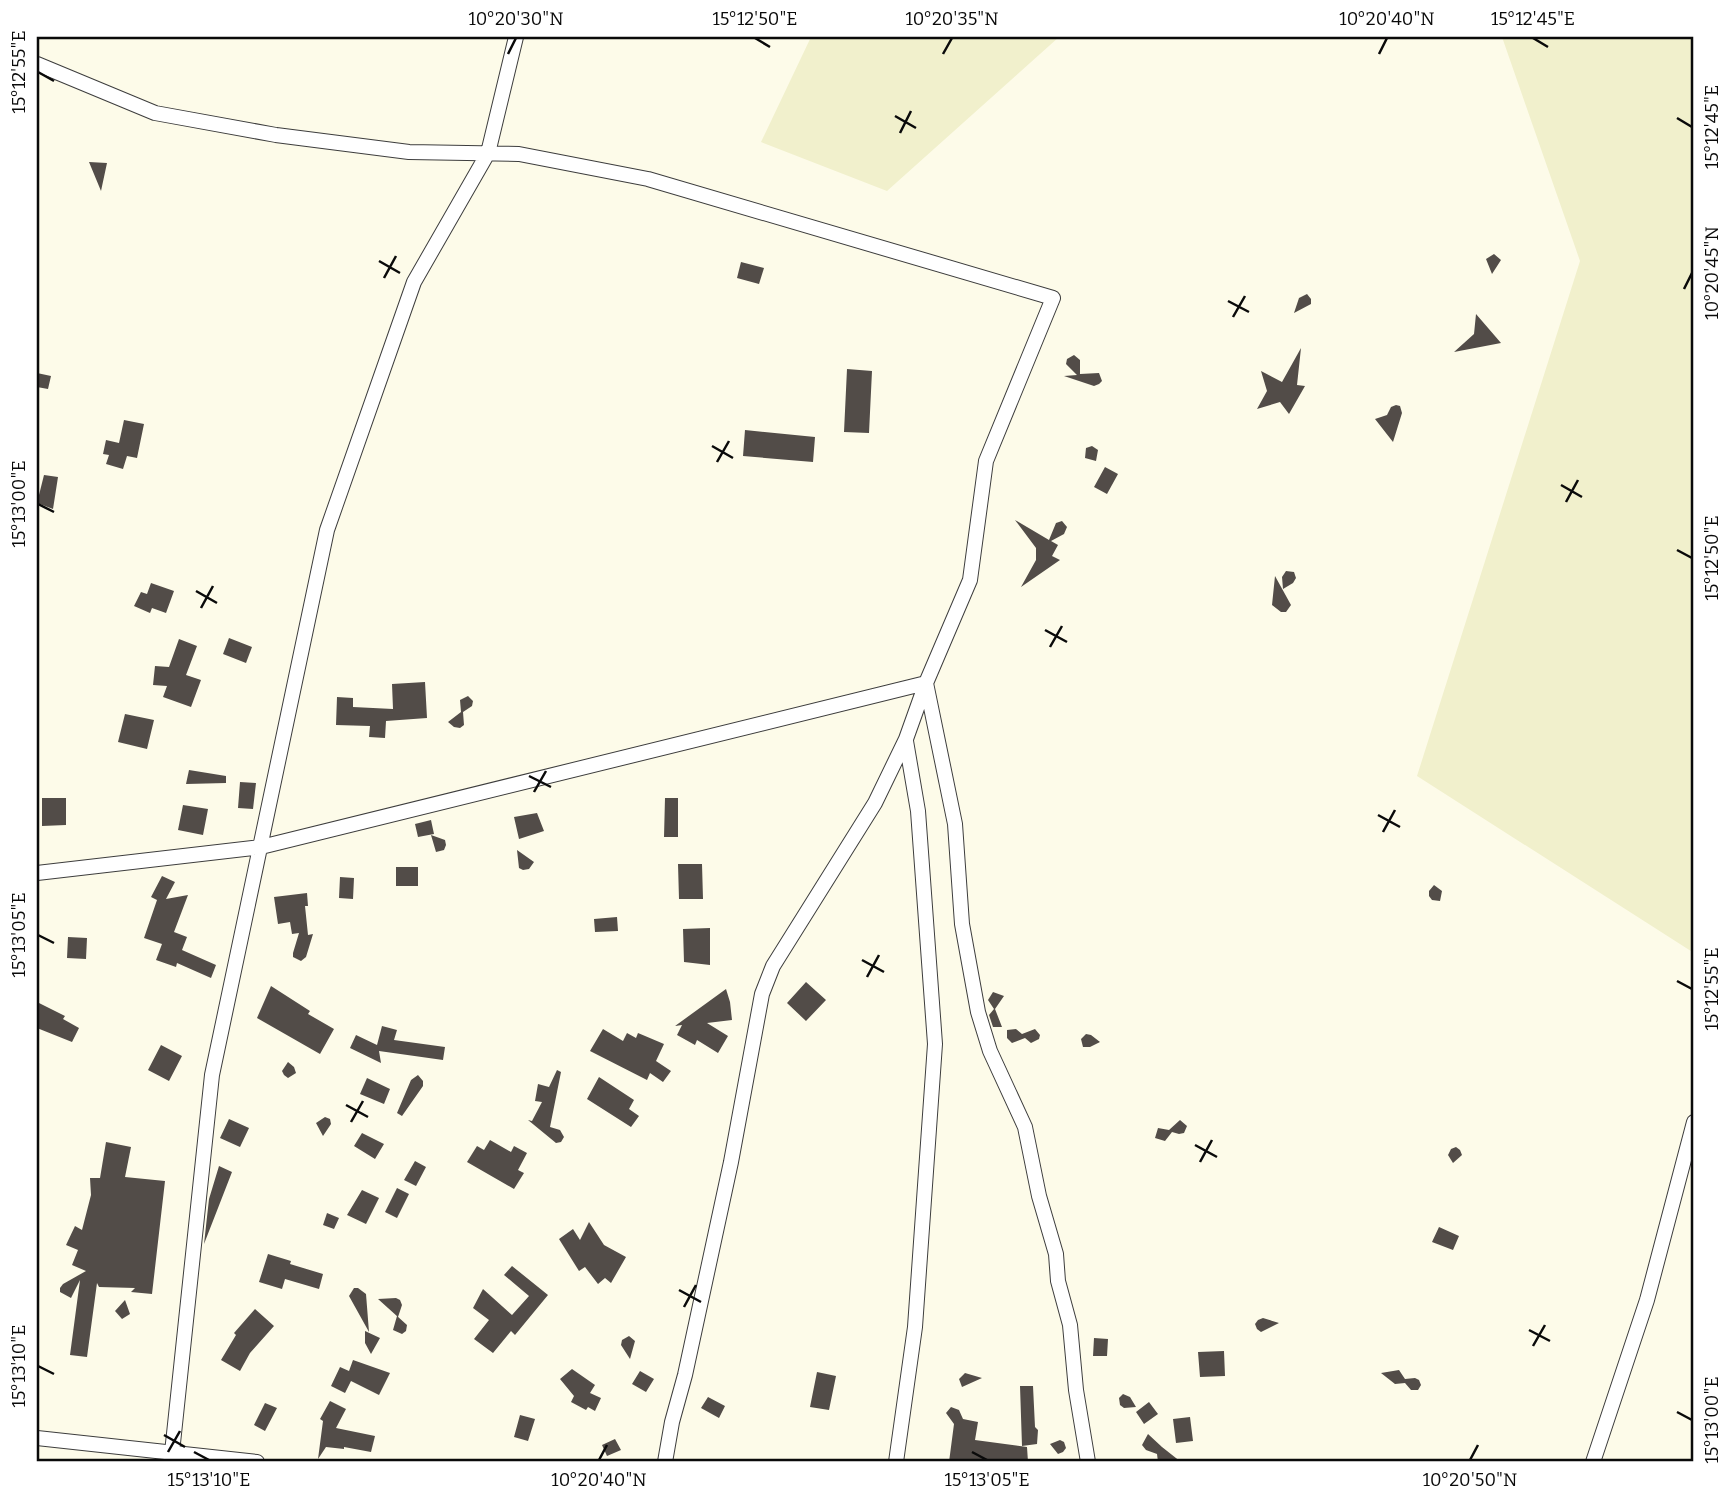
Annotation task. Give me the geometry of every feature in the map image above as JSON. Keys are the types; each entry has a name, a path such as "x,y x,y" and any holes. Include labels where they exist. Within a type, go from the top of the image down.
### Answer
{"street":[{"path":"172,1458 212,1075 327,530 414,282 488,153 516,37"},
{"path":"37,64 155,113 276,135 409,152 519,154 648,179 1053,299 986,461 970,580 926,683 906,739 876,803 773,966 762,994 731,1161 665,1462"},
{"path":"37,873 261,847 926,683"},
{"path":"926,683 955,824 962,925 978,1012 990,1051 1025,1126 1070,1325 1076,1390 1088,1462"},
{"path":"896,1462 915,1327 935,1044 918,811 906,739"},
{"path":"1593,1462 1647,1300 1694,1122"},
{"path":"37,1438 172,1458 257,1462"}],"green space":[{"path":"811,37 1059,37 887,191 761,142"},
{"path":"1502,37 1694,37 1694,953 1417,776 1580,261"}],"building":[{"path":"89,162 107,163 101,191"},
{"path":"1494,254 1501,260 1492,274 1486,259"},
{"path":"741,262 764,268 759,284 737,278"},
{"path":"1307,294 1311,304 1294,313 1299,298"},
{"path":"1476,314 1501,343 1454,352 1474,334"},
{"path":"1301,348 1297,385 1305,386 1289,414 1280,402 1257,409 1267,391 1261,371 1282,382"},
{"path":"1074,355 1080,360 1080,374 1099,373 1102,381 1099,384 1094,386 1064,376 1077,375 1066,364 1067,359"},
{"path":"847,369 872,371 869,433 844,432"},
{"path":"37,373 51,376 48,389 37,387"},
{"path":"1400,406 1402,413 1393,442 1375,419 1387,415 1391,407"},
{"path":"124,420 144,424 137,458 127,456 123,469 106,464 109,455 103,454 106,440 119,443"},
{"path":"745,430 815,437 813,462 743,456"},
{"path":"1092,446 1098,450 1096,461 1085,458 1086,448"},
{"path":"1105,467 1118,474 1107,494 1094,487"},
{"path":"44,475 58,477 53,509 37,503"},
{"path":"1015,520 1049,540 1056,523 1062,521 1067,527 1064,534 1051,541 1058,545 1052,556 1060,560 1021,587 1036,560 1036,548"},
{"path":"1286,571 1294,572 1296,578 1283,589 1282,577"},
{"path":"1275,576 1291,605 1286,612 1281,612 1272,605"},
{"path":"151,583 174,591 166,613 152,608 150,613 134,606 141,592 147,594"},
{"path":"229,638 252,647 246,663 223,654"},
{"path":"179,639 197,646 186,675 201,680 191,707 163,697 167,686 153,685 155,666 169,667"},
{"path":"425,682 427,718 386,721 385,738 369,737 370,726 336,725 337,697 353,698 353,707 393,709 392,684"},
{"path":"468,696 473,701 472,706 463,712 464,725 460,728 454,727 448,722 461,712 460,700"},
{"path":"125,714 154,720 147,749 118,742"},
{"path":"189,770 226,776 226,783 186,784"},
{"path":"240,782 256,783 253,809 238,808"},
{"path":"42,798 66,798 66,825 42,826"},
{"path":"665,798 678,798 678,837 664,837"},
{"path":"183,805 208,809 203,835 178,830"},
{"path":"537,813 544,831 519,839 514,817"},
{"path":"431,820 434,834 418,837 415,824"},
{"path":"431,835 445,840 444,850 436,852"},
{"path":"517,850 534,862 529,869 519,868"},
{"path":"678,864 702,864 703,899 679,899"},
{"path":"396,867 418,867 418,886 396,886"},
{"path":"162,876 175,882 166,899 188,895 174,932 187,937 182,950 216,965 211,978 177,963 176,967 156,960 162,944 144,938 157,900 151,897"},
{"path":"340,877 354,878 353,899 339,898"},
{"path":"1434,885 1442,891 1440,901 1432,900 1429,896"},
{"path":"307,893 308,906 305,906 308,935 313,934 306,957 301,961 293,957 299,933 292,934 290,922 278,924 274,897"},
{"path":"617,917 618,931 595,932 594,919"},
{"path":"710,928 710,965 684,962 683,929"},
{"path":"68,937 87,938 86,959 67,958"},
{"path":"806,982 826,1000 806,1021 787,1003"},
{"path":"271,986 310,1011 308,1014 334,1029 320,1054 257,1018"},
{"path":"726,989 732,1020 707,1023 728,1036 718,1053 697,1040 695,1045 677,1035 682,1025 675,1026"},
{"path":"993,992 1004,996 995,1009 1002,1027 993,1027 989,1015 994,1009 988,1000"},
{"path":"37,1002 65,1016 63,1019 79,1028 72,1042 37,1028"},
{"path":"382,1026 397,1030 394,1040 445,1047 443,1060 379,1051 381,1063 350,1048 356,1035 377,1045"},
{"path":"603,1029 623,1041 627,1033 636,1038 638,1033 664,1044 656,1061 671,1071 663,1082 650,1073 647,1080 590,1051"},
{"path":"1016,1029 1022,1034 1035,1029 1040,1035 1039,1039 1031,1043 1025,1038 1012,1043 1007,1038 1007,1030"},
{"path":"1086,1034 1100,1042 1083,1047 1081,1039"},
{"path":"161,1045 182,1056 169,1081 148,1070"},
{"path":"288,1062 296,1073 288,1078 282,1071"},
{"path":"557,1070 561,1072 550,1127 560,1130 564,1137 561,1142 556,1143 528,1120 532,1121 542,1102 535,1101 538,1084 549,1087"},
{"path":"418,1075 423,1086 402,1116 397,1113 411,1080"},
{"path":"599,1077 634,1100 629,1109 639,1116 631,1127 587,1099"},
{"path":"367,1078 390,1089 384,1104 360,1094"},
{"path":"325,1117 330,1119 331,1124 323,1136 316,1123"},
{"path":"229,1119 249,1128 240,1147 220,1138"},
{"path":"1180,1120 1187,1126 1184,1133 1172,1132 1165,1141 1155,1138 1158,1128 1169,1130"},
{"path":"362,1133 384,1144 375,1159 354,1146"},
{"path":"490,1140 511,1152 514,1146 527,1153 518,1170 524,1173 514,1189 467,1162 477,1146 484,1150"},
{"path":"106,1142 131,1147 125,1177 165,1181 152,1294 131,1292 135,1288 99,1287 97,1283 87,1357 70,1355 80,1280 71,1298 60,1292 60,1288 86,1271 72,1265 78,1250 66,1245 75,1226 82,1230 91,1195 90,1178 100,1178"},
{"path":"1456,1147 1462,1155 1453,1163 1448,1155 1451,1149"},
{"path":"415,1161 426,1167 416,1186 404,1180"},
{"path":"219,1166 232,1172 204,1244 209,1199"},
{"path":"397,1188 409,1194 397,1218 385,1212"},
{"path":"362,1190 379,1198 366,1224 347,1215"},
{"path":"327,1213 339,1218 334,1229 323,1225"},
{"path":"589,1222 604,1245 626,1257 611,1283 605,1278 598,1284 585,1267 579,1271 559,1239 573,1229 580,1240"},
{"path":"1439,1227 1459,1236 1453,1250 1432,1242"},
{"path":"268,1254 323,1274 319,1289 285,1279 282,1289 259,1282"},
{"path":"512,1266 548,1295 515,1335 511,1331 493,1353 474,1339 489,1320 473,1308 483,1289 512,1315 529,1296 504,1275"},
{"path":"354,1288 366,1294 369,1332 349,1296"},
{"path":"396,1298 402,1305 398,1317 378,1299"},
{"path":"125,1300 130,1314 122,1319 115,1311"},
{"path":"255,1309 274,1326 250,1353 240,1371 221,1360 236,1335 234,1333"},
{"path":"397,1316 407,1325 402,1334 393,1330"},
{"path":"1263,1318 1279,1323 1261,1332 1255,1324"},
{"path":"365,1331 380,1338 371,1354 365,1343"},
{"path":"629,1336 635,1341 630,1359 621,1345 622,1340"},
{"path":"1094,1338 1108,1339 1107,1356 1093,1356"},
{"path":"1224,1351 1225,1376 1200,1377 1198,1352"},
{"path":"353,1360 390,1373 379,1395 351,1381 345,1393 331,1386 340,1367 349,1371"},
{"path":"572,1369 595,1385 590,1393 601,1398 595,1411 588,1407 586,1410 571,1402 574,1396 560,1379"},
{"path":"1399,1370 1405,1379 1419,1380 1421,1385 1418,1390 1411,1390 1405,1383 1395,1384 1381,1373"},
{"path":"640,1371 654,1379 646,1392 632,1384"},
{"path":"817,1372 836,1376 829,1410 810,1407"},
{"path":"965,1373 982,1378 962,1387 959,1379"},
{"path":"1020,1386 1033,1386 1037,1444 1022,1446"},
{"path":"1123,1394 1130,1397 1136,1407 1124,1408 1120,1405 1119,1398"},
{"path":"708,1397 725,1406 719,1418 701,1408"},
{"path":"330,1401 346,1409 336,1428 375,1436 371,1452 326,1447 318,1459 323,1421 320,1419"},
{"path":"1149,1402 1158,1414 1144,1424 1136,1412"},
{"path":"265,1403 277,1408 265,1431 254,1425"},
{"path":"951,1407 959,1410 963,1419 978,1422 975,1440 1027,1447 1028,1462 949,1462 954,1424 946,1413"},
{"path":"520,1415 535,1419 528,1441 514,1437"},
{"path":"1190,1417 1193,1441 1176,1443 1173,1419"},
{"path":"1148,1434 1181,1462 1158,1462 1157,1454 1146,1450 1142,1445"},
{"path":"615,1439 621,1450 607,1456 602,1445"},
{"path":"1060,1440 1066,1448 1058,1454 1050,1444"}]}
